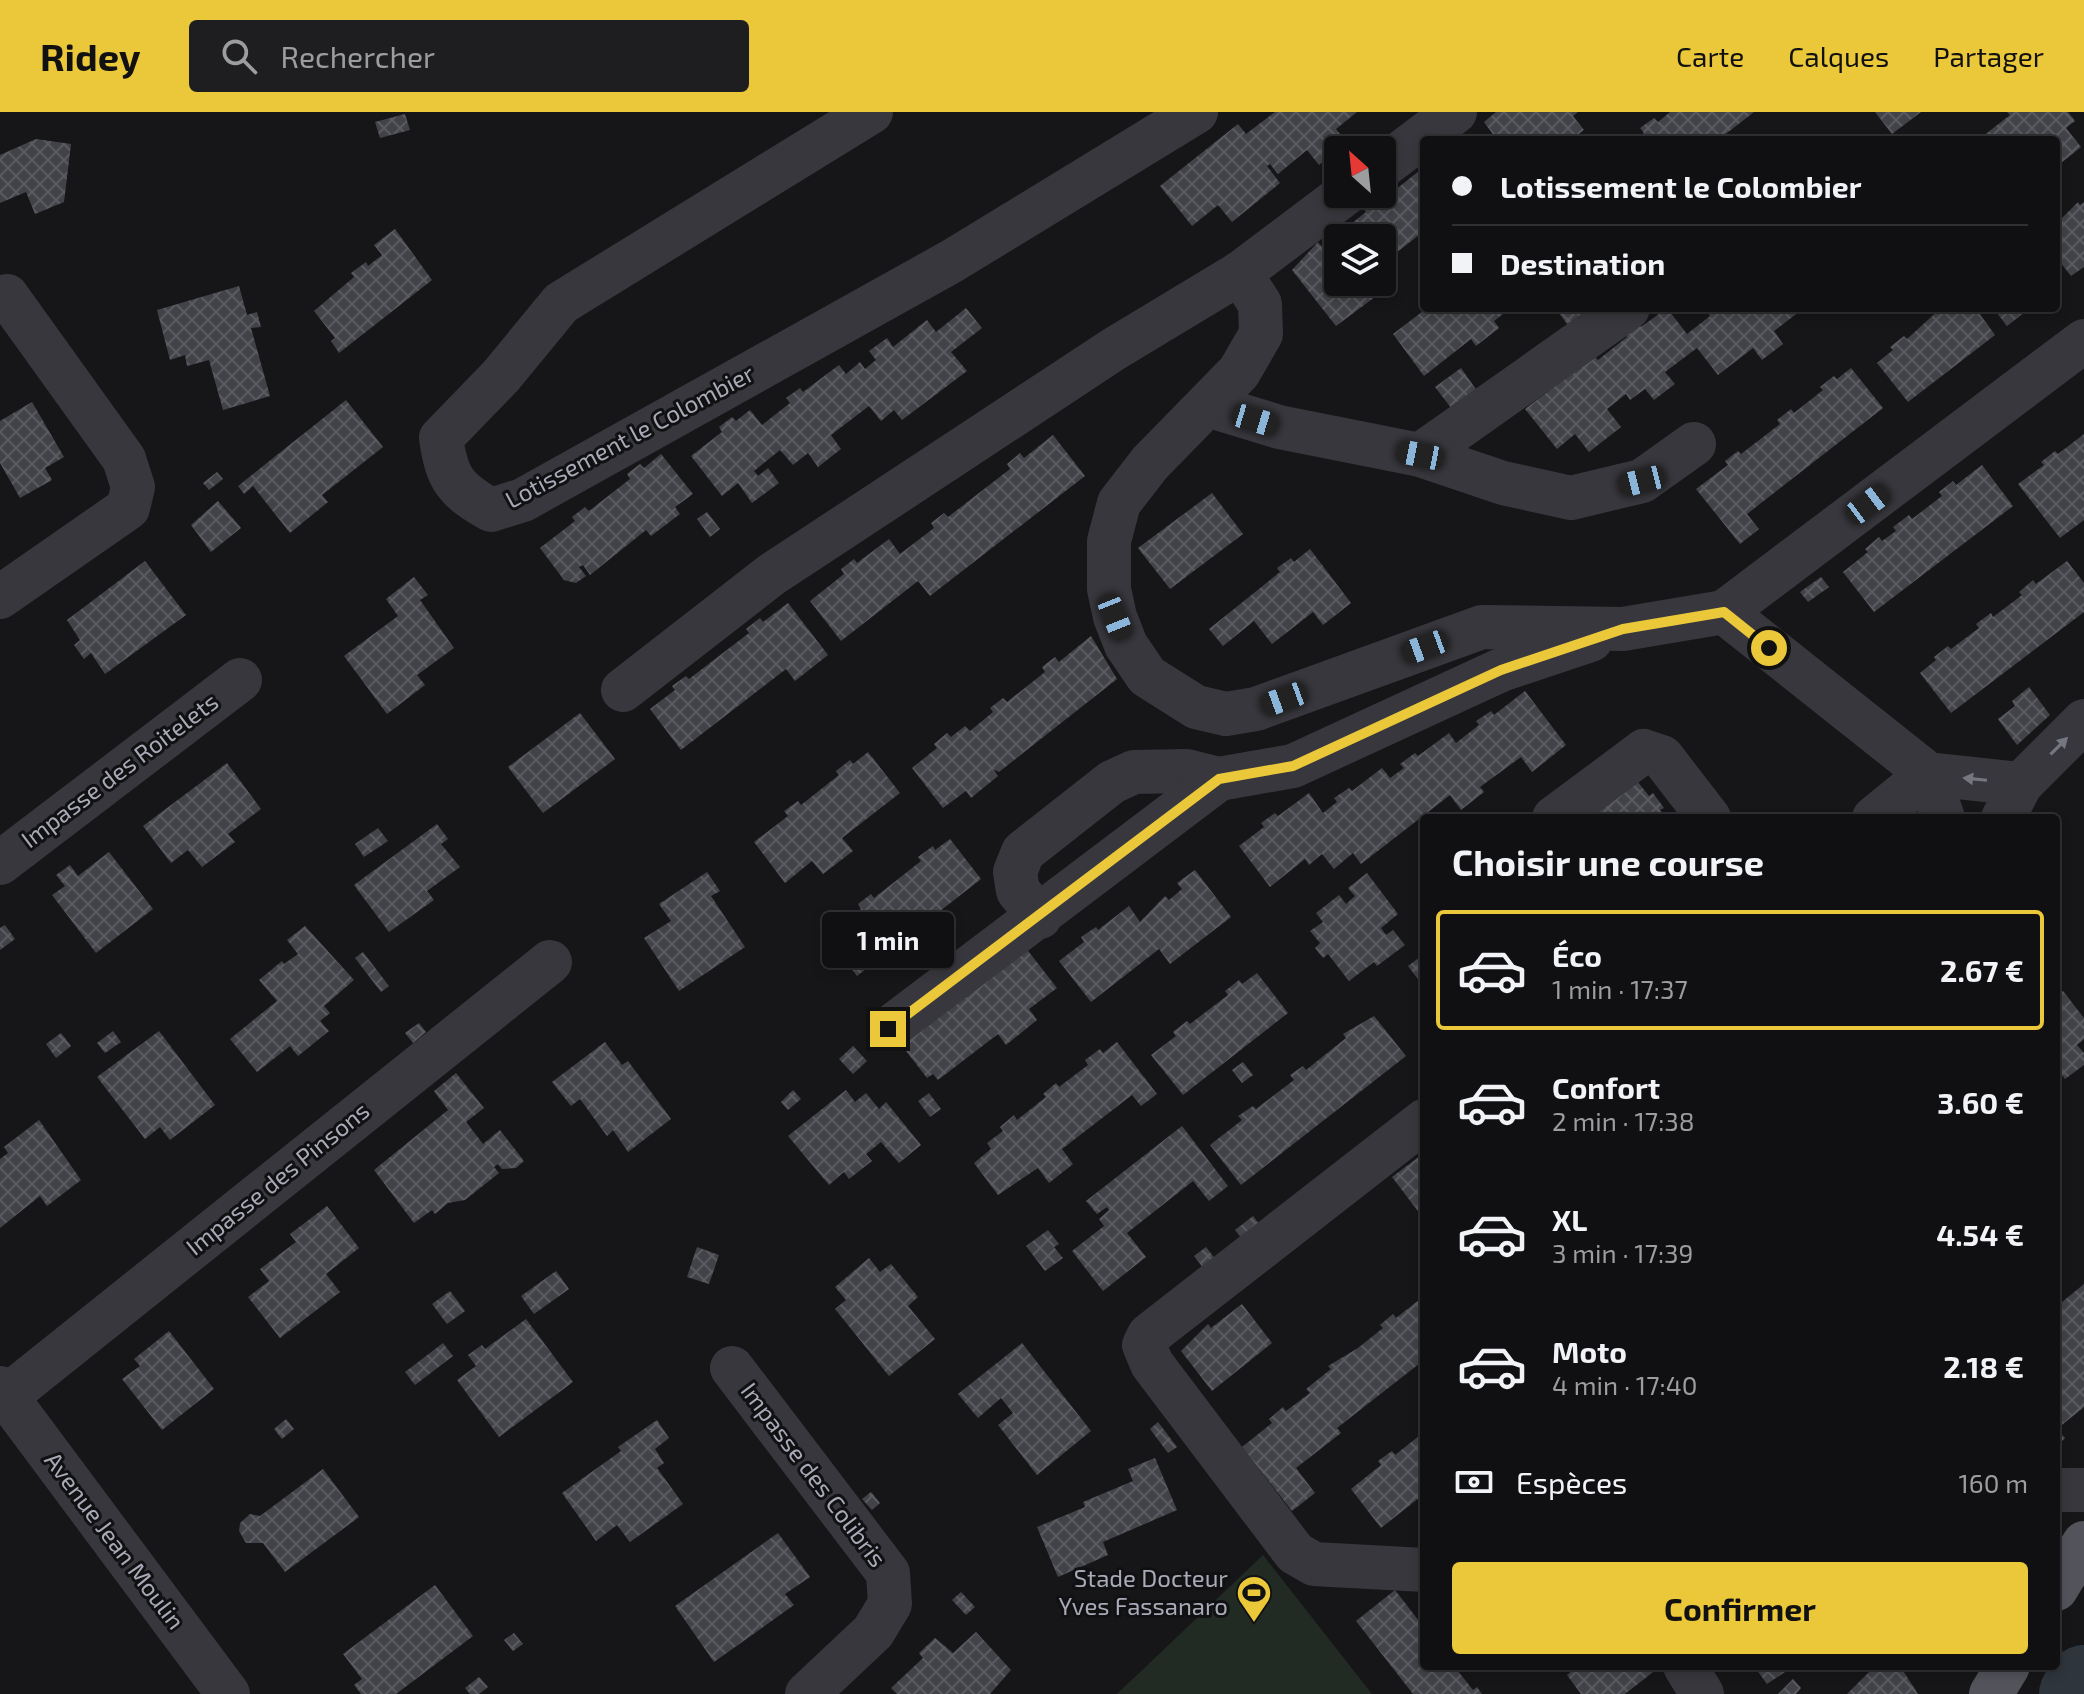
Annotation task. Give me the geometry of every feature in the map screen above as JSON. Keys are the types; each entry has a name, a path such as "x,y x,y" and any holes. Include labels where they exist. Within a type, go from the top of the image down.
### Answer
{"main road":[{"path":"2060,1582 2084,1543"},
{"path":"1991,1694 2006,1670"}],"street":[{"name":"Lotissement le Colombier","path":"871,112 561,303 501,376 441,438 443,455 460,493 491,510 523,500 952,261 1196,112"},
{"path":"1423,136 1455,112"},
{"path":"1396,156 1420,138"},
{"path":"623,690 771,575 1114,349 1240,273 1326,208"},
{"path":"1240,273 1260,304 1261,334 1239,372 1150,463 1119,503 1109,541 1109,589 1115,617 1126,645 1147,676 1196,707 1226,714 1256,709 1482,627 1623,629"},
{"path":"0,597 128,508 133,487 124,459 7,296"},
{"path":"1420,455 1622,312"},
{"path":"1040,917 1018,891 1015,872 1023,852 1112,782 1134,772 1174,771 1219,779 1293,766 1501,670 1623,629 1724,612 2084,341"},
{"path":"1207,405 1279,427 1420,455 1503,483 1571,498 1642,481 1694,444"},
{"path":"1724,612 1928,774 2012,801 2084,721"},
{"name":"Impasse des Roitelets","path":"0,863 240,680"},
{"path":"1559,814 1644,751 1662,757 1706,814"},
{"path":"1879,814 1928,774"},
{"path":"1928,774 1942,814"},
{"path":"888,1029 1219,779"},
{"name":"Impasse des Pinsons","path":"3,1392 550,962"},
{"path":"1420,1124 1149,1335 1144,1345 1152,1364 1295,1553 1314,1564 1420,1570"},
{"name":"Impasse des Colibris","path":"732,1368 888,1573 890,1604 873,1632 807,1694"},
{"name":"Avenue Jean Moulin","path":"3,1392 228,1694"},
{"path":"2060,1490 2084,1490"},
{"path":"1687,1670 1702,1694"}],"shaded area":[{"name":"Stade Docteur Yves Fassanaro","path":"1263,1555 1372,1694 1117,1694"}],"building":[{"path":"1275,112 1357,112 1336,129 1342,136 1324,136 1324,161 1319,165 1307,150 1278,174 1270,164 1267,166 1280,183 1232,222 1218,205 1192,226 1160,186 1238,124 1246,134"},
{"path":"1496,112 1578,112 1573,116 1584,130 1576,136 1494,136 1484,122"},
{"path":"1670,112 1754,112 1723,136 1640,136 1644,133 1640,128 1654,118 1658,122"},
{"path":"1875,112 1921,112 1892,134"},
{"path":"2007,112 2068,112 2075,121 2066,128 2081,147 2060,164 2060,136 1983,136 2010,115"},
{"path":"405,114 410,130 380,138 375,122"},
{"path":"36,139 71,144 64,202 35,214 26,192 0,203 0,155"},
{"path":"1420,170 1420,234 1396,253 1396,224 1351,224 1366,212 1363,208 1396,208 1396,189"},
{"path":"2078,202 2080,205 2084,202 2084,267 2071,276 2060,262 2060,220"},
{"path":"395,229 432,280 339,353 331,341 335,338 314,311 354,277 351,273 366,262 368,266 382,255 374,245"},
{"path":"1318,242 1324,245 1324,296 1376,296 1336,326 1292,270"},
{"path":"239,286 247,315 257,312 261,327 251,328 270,396 223,410 209,360 187,366 185,355 170,360 157,310"},
{"path":"966,308 982,328 951,352 967,371 902,420 894,410 881,421 869,406 831,435 841,449 818,467 808,453 793,465 780,450 754,471 758,476 768,468 779,483 752,503 738,483 722,496 691,456 722,432 719,427 732,417 736,421 750,410 762,425 790,403 786,398 800,388 803,392 839,365 846,374 860,362 865,369 876,360 869,351 887,338 893,347 927,320 936,332"},
{"path":"1422,312 1506,312 1494,321 1499,328 1476,346 1471,339 1424,376 1393,334"},
{"path":"1558,312 1588,312 1571,329"},
{"path":"1662,312 1670,312 1687,334 1710,316 1708,312 1799,312 1774,331 1783,344 1762,360 1753,348 1718,375 1697,348 1665,372 1675,384 1654,400 1645,389 1630,400 1626,394 1607,409 1621,427 1589,452 1575,434 1557,449 1525,409 1550,390 1547,385 1594,356 1598,360 1639,323 1641,327"},
{"path":"1937,312 1980,312 1995,335 1908,402 1877,363 1893,350 1890,347 1904,336 1907,339"},
{"path":"1996,312 2025,312 2007,326"},
{"path":"1461,368 1480,395 1455,413 1435,387"},
{"path":"1851,368 1883,408 1747,514 1759,529 1740,544 1696,489 1728,465 1725,461 1738,451 1741,454 1780,424 1777,420 1791,409 1794,413 1823,390 1820,387"},
{"path":"346,400 383,447 322,495 328,502 290,533 253,486 244,494 238,486"},
{"path":"32,402 64,457 45,468 52,480 20,498 0,463 0,421"},
{"path":"2084,434 2084,520 2060,538 2018,484 2044,465 2041,462 2055,451 2058,454"},
{"path":"1053,435 1085,476 930,596 918,581 841,641 810,601 844,574 841,569 854,559 857,563 889,539 900,554 934,528 931,523 944,513 948,517 1010,469 1007,464 1020,453 1024,458"},
{"path":"661,454 693,494 675,507 680,514 651,536 646,530 590,575 583,565 579,567 586,576 576,583 564,580 540,548 575,521 572,517 585,507 589,511 630,479 627,474 640,464 644,468"},
{"path":"1982,465 2013,506 1874,612 1843,572 1868,552 1865,549 1879,537 1882,541 1896,531 1893,527 1909,515 1912,519 1942,496 1939,492 1953,481 1956,485"},
{"path":"217,472 223,479 209,490 203,483"},
{"path":"1212,493 1243,534 1170,589 1138,548"},
{"path":"218,501 241,528 211,552 191,525"},
{"path":"707,512 720,529 710,537 697,519"},
{"path":"1310,549 1351,603 1323,625 1313,612 1272,644 1254,621 1223,646 1209,629 1280,572 1277,568 1291,558 1294,562"},
{"path":"145,561 186,615 105,674 91,653 84,659 74,645 80,640 67,620"},
{"path":"2067,561 2084,583 2084,612 1951,713 1920,673 1948,646 1951,649 1979,628 1976,624 1991,613 1993,617 2022,595 2019,592 2033,580 2036,584"},
{"path":"414,577 428,595 420,600 454,648 417,675 425,685 387,714 344,656 398,616 386,599"},
{"path":"1821,577 1829,587 1808,602 1800,592"},
{"path":"788,603 828,655 795,681 786,669 681,750 650,709 675,690 672,686 686,676 689,679 749,633 746,629 760,618 763,622"},
{"path":"1091,636 1117,679 999,772 993,769 998,776 971,798 966,791 943,808 912,768 937,748 934,744 947,733 951,737 965,726 970,731 993,712 990,708 1003,698 1007,702 1045,672 1042,667 1055,657 1059,662"},
{"path":"2029,687 2050,715 2017,745 1998,719 2015,706 2012,701"},
{"path":"1525,691 1566,745 1532,772 1521,757 1480,787 1484,792 1461,810 1450,795 1425,814 1420,814 1420,818 1361,864 1353,853 1334,869 1322,854 1309,865 1305,859 1270,887 1239,846 1264,827 1261,823 1275,813 1278,816 1309,793 1323,813 1337,802 1334,798 1349,788 1352,791 1382,768 1390,778 1404,768 1400,764 1415,753 1418,756 1449,733 1456,743 1479,725 1476,721 1491,711 1494,715"},
{"path":"580,713 615,759 543,813 508,767"},
{"path":"868,752 900,793 842,838 853,851 823,874 812,861 785,883 754,842 788,816 784,811 798,801 801,805 839,775 836,771 850,760 853,764"},
{"path":"227,763 261,809 228,834 235,842 202,867 188,850 171,863 143,826"},
{"path":"1629,771 1649,796 1653,793 1664,808 1660,810 1663,814 1598,814 1589,803"},
{"path":"437,824 448,839 441,844 460,867 427,891 434,900 389,932 354,885"},
{"path":"378,828 388,841 364,857 355,844"},
{"path":"950,839 981,879 857,976 826,935 861,909 858,904 871,894 874,898 921,861 918,857"},
{"path":"109,852 153,909 96,953 52,895 65,886 56,875 70,865 78,876"},
{"path":"1195,870 1231,917 1170,964 1159,949 1091,1002 1059,961 1084,942 1081,937 1096,927 1098,930 1129,906 1140,922 1165,896 1169,900 1182,889 1177,883"},
{"path":"707,872 720,891 711,896 745,947 679,991 644,938 671,921 659,904"},
{"path":"1367,873 1398,914 1381,928 1386,935 1393,930 1405,945 1377,966 1374,962 1349,981 1328,954 1323,958 1315,948 1320,943 1310,931 1323,922 1316,913 1339,895 1346,904 1355,896 1348,888"},
{"path":"5,925 15,939 0,950 0,928"},
{"path":"305,926 354,980 324,1006 330,1013 320,1021 329,1031 298,1056 290,1046 257,1072 230,1039 277,1001 259,980 282,961 284,964 298,954 287,940"},
{"path":"1025,947 1057,988 1029,1009 1037,1020 1006,1045 998,1034 938,1080 933,1074 927,1078 903,1047 907,1040"},
{"path":"363,952 389,986 381,992 355,958"},
{"path":"1420,957 1420,982 1408,966"},
{"path":"1257,973 1288,1013 1183,1095 1151,1055 1176,1036 1173,1032 1187,1021 1190,1024 1228,995 1225,991 1239,980 1242,984"},
{"path":"2063,991 2084,1018 2084,1039 2077,1045 2084,1053 2084,1065 2065,1079 2060,1072 2060,993"},
{"path":"1374,1016 1406,1056 1241,1185 1210,1145 1242,1120 1238,1116 1253,1106 1256,1109 1294,1080 1290,1075 1303,1066 1306,1070 1346,1038 1343,1034"},
{"path":"419,1023 426,1032 413,1043 405,1033"},
{"path":"113,1031 121,1042 105,1053 97,1043"},
{"path":"159,1031 215,1105 170,1140 160,1127 145,1139 97,1077"},
{"path":"61,1033 71,1046 56,1058 46,1044"},
{"path":"605,1042 622,1065 628,1061 671,1119 628,1152 613,1130 607,1136 580,1099 571,1106 552,1082"},
{"path":"1117,1042 1157,1094 1141,1106 1132,1095 1062,1149 1073,1164 1049,1183 1038,1168 998,1195 974,1163 991,1149 987,1143 1003,1131 1000,1127 1014,1115 1017,1120 1046,1097 1043,1094 1056,1083 1059,1087 1088,1065 1085,1060 1100,1049 1103,1053"},
{"path":"853,1046 867,1061 853,1074 839,1059"},
{"path":"1243,1062 1253,1075 1242,1083 1232,1070"},
{"path":"456,1073 484,1108 466,1122 483,1144 500,1130 524,1161 516,1168 502,1169 498,1164 494,1167 499,1173 465,1200 448,1203 435,1214 432,1210 414,1223 374,1170 448,1110 434,1091"},
{"path":"793,1090 801,1099 788,1110 781,1102"},
{"path":"846,1090 855,1102 866,1093 879,1109 886,1102 921,1145 899,1163 881,1142 866,1154 872,1161 849,1179 844,1172 829,1185 788,1136"},
{"path":"929,1093 941,1109 930,1117 918,1101"},
{"path":"39,1120 81,1180 47,1206 40,1196 0,1228 0,1159 8,1153 4,1147"},
{"path":"1182,1126 1228,1186 1209,1201 1193,1181 1127,1233 1146,1257 1103,1291 1072,1251 1104,1226 1099,1219 1109,1210 1107,1207 1097,1214 1086,1201"},
{"path":"1420,1156 1420,1214 1392,1177"},
{"path":"327,1206 359,1248 326,1274 340,1292 280,1338 248,1297 269,1281 260,1269 296,1242 290,1234"},
{"path":"1253,1216 1260,1225 1242,1239 1235,1230"},
{"path":"1048,1230 1059,1244 1054,1247 1063,1258 1045,1271 1026,1246"},
{"path":"697,1247 719,1255 709,1284 687,1277"},
{"path":"1206,1247 1216,1260 1204,1269 1194,1256"},
{"path":"869,1258 880,1272 891,1264 918,1297 908,1306 935,1339 889,1376 835,1309 846,1300 835,1287"},
{"path":"556,1271 569,1289 534,1314 521,1296"},
{"path":"2084,1284 2084,1407 2060,1427 2060,1304"},
{"path":"450,1291 465,1311 447,1324 432,1304"},
{"path":"1420,1299 1420,1363 1337,1428 1341,1433 1296,1468 1315,1493 1292,1511 1242,1447 1272,1423 1269,1419 1283,1407 1286,1411 1310,1393 1306,1389 1331,1369 1328,1366 1383,1328 1380,1325 1393,1314 1396,1318"},
{"path":"1242,1304 1272,1343 1212,1391 1181,1351 1208,1324 1211,1328"},
{"path":"526,1319 573,1382 499,1437 457,1380 476,1366 468,1355 482,1345 485,1349"},
{"path":"169,1331 214,1389 162,1430 122,1379 140,1366 134,1359"},
{"path":"443,1343 453,1356 415,1385 405,1372"},
{"path":"1022,1343 1091,1431 1037,1475 998,1425 1013,1413 1001,1398 978,1418 958,1394"},
{"path":"286,1419 294,1429 282,1439 274,1429"},
{"path":"657,1420 669,1438 655,1449 664,1463 657,1468 683,1504 630,1542 617,1525 596,1541 562,1493 621,1451 618,1447"},
{"path":"1158,1422 1177,1447 1168,1453 1150,1429"},
{"path":"1420,1435 1420,1497 1381,1528 1351,1489 1381,1465 1378,1461 1392,1451 1395,1455"},
{"path":"1155,1458 1177,1510 1103,1542 1108,1555 1058,1577 1037,1527 1085,1507 1083,1502 1133,1481 1128,1469"},
{"path":"323,1469 359,1517 285,1572 263,1543 246,1543 239,1531 240,1523 250,1514 260,1516"},
{"path":"871,1492 880,1503 872,1510 862,1499"},
{"path":"778,1533 810,1577 785,1594 794,1605 714,1662 675,1606"},
{"path":"435,1585 473,1636 396,1694 361,1694 354,1685 362,1679 343,1654"},
{"path":"1395,1590 1420,1620 1420,1670 1457,1670 1473,1690 1477,1687 1482,1694 1413,1694 1356,1621"},
{"path":"961,1592 975,1607 966,1615 952,1600"},
{"path":"976,1632 1011,1670 990,1694 897,1694 891,1688 923,1658 919,1653 935,1638 953,1653"},
{"path":"514,1633 523,1644 513,1651 504,1640"},
{"path":"1573,1670 1656,1670 1625,1694 1581,1694 1567,1675"},
{"path":"1757,1670 1788,1670 1767,1684"},
{"path":"1871,1670 1903,1670 1918,1694 1847,1694"},
{"path":"479,1677 488,1687 479,1694 470,1694 465,1688"},
{"path":"1793,1679 1801,1688 1796,1694 1778,1694"}],"waterway":[{"path":"2077,1694 2084,1683"}],"place":[{"name":"Stade Docteur Yves Fassanaro","path":"1254,1624"}],"route":[{"path":"888,1029 1219,779 1293,766 1501,670 1623,629 1724,612 1769,648"}]}
